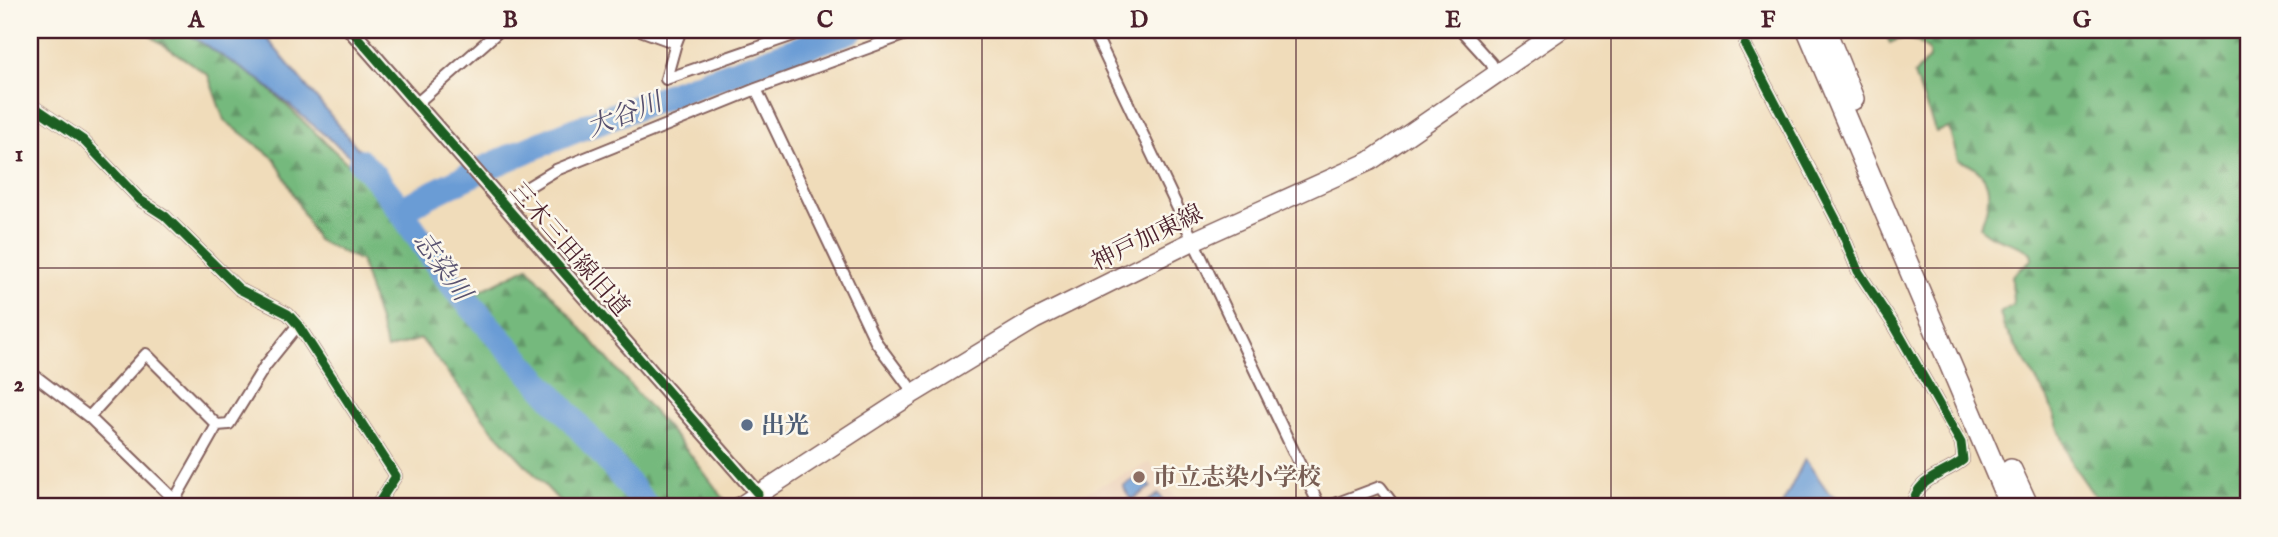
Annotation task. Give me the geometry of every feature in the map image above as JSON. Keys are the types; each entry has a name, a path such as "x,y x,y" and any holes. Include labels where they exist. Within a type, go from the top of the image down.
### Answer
{"highway":[{"path":"1808,30 2011,507"},
{"path":"1825,30 2028,507"}],"main road":[{"name":"神戸加東線","path":"740,507 764,501 914,393 1034,320 1193,241 1370,160 1497,76 1560,30"}],"street":[{"name":"三木三田線旧道","path":"351,30 462,153 764,501"},
{"path":"416,104 500,30"},
{"path":"640,30 676,43"},
{"path":"681,30 666,79 808,30"},
{"path":"503,202 556,170 756,89 917,30"},
{"path":"1093,30 1320,507"},
{"path":"1461,30 1491,63 1497,76"},
{"path":"1745,45 1840,227 1858,271 1895,327 1963,449 1962,461 1918,488 1912,507"},
{"path":"756,89 876,342 914,393"},
{"path":"30,104 83,140 140,200 165,216 239,289 288,314 298,325 396,476 376,507"},
{"path":"89,417 146,354 217,425 229,424 265,366 298,325"},
{"path":"30,372 89,417 179,503 217,425"},
{"path":"1327,507 1380,487 1395,507"}],"shaded area":[{"name":"市立志染小学校","path":"1150,462 1183,507 1064,507 1086,492"}],"green space":[{"path":"142,30 182,30 261,81 366,181 460,301 528,267 690,454 730,507 565,507 492,429 421,339 387,349 361,261 317,240 275,159 224,120 208,75"},
{"path":"1884,30 2248,30 2248,507 2102,507 2071,462 2048,399 2004,327 2000,313 2013,305 2012,276 2032,259 2031,253 1984,232 1980,227 1988,196 1984,179 1970,165 1958,160 1949,128 1936,132 1914,75 1929,58 1929,51 1911,39 1890,43"}],"water":[{"path":"182,30 260,30 398,197 261,81"},
{"path":"1805,459 1829,493 1846,503 1860,507 1781,507"},
{"path":"1142,474 1151,487 1131,500 1123,486"},
{"path":"1159,494 1167,507 1138,507"}],"waterway":[{"name":"大谷川","path":"401,210 455,182 566,134 851,30"},
{"name":"志染川","path":"361,162 388,193 457,290 647,507"},
{"path":"635,507 642,501"}],"cycle path":[{"path":"351,30 758,494"},
{"path":"1745,45 1840,227 1858,271 1895,327 1961,443 1963,460 1925,483 1919,489 1912,507"},
{"path":"30,104 83,140 140,200 165,216 239,289 288,314 298,325 396,476 376,507"}],"place":[{"name":"出光","path":"747,425"},
{"name":"市立志染小学校","path":"1139,477"}]}
